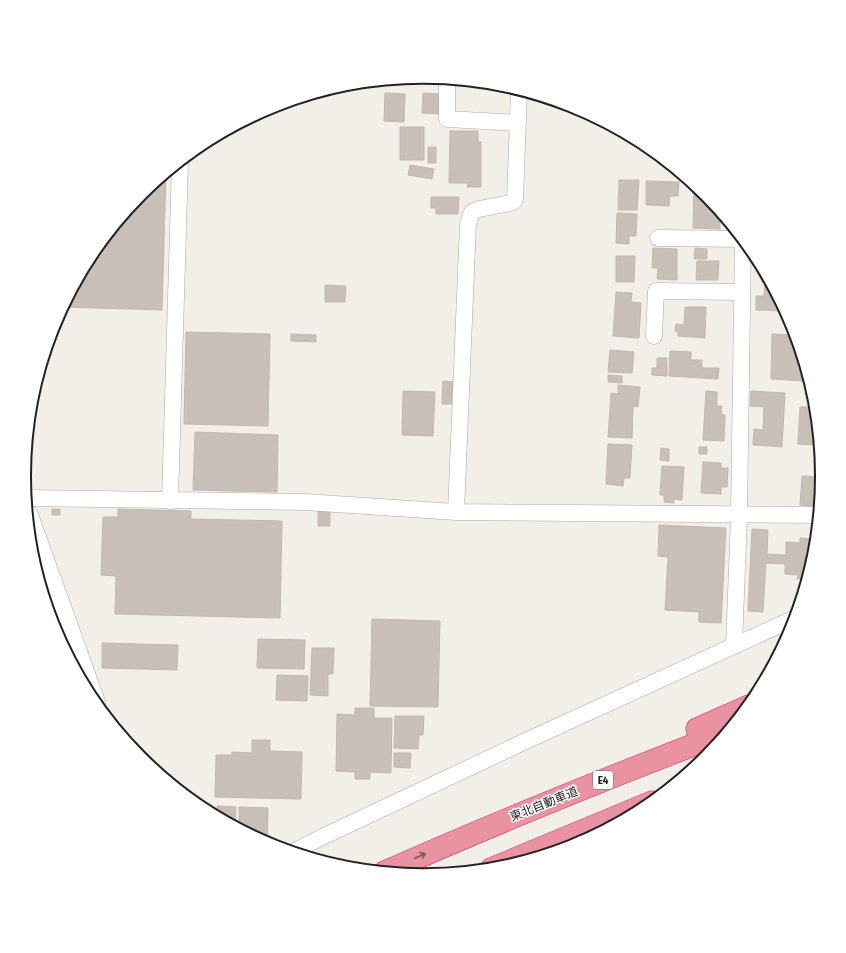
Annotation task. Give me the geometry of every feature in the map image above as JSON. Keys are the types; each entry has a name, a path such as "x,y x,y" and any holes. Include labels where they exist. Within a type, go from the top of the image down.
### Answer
{"highway":[{"path":"480,830 737,711"},
{"name":"東北自動車道","path":"395,868 480,830 617,774 717,736"},
{"path":"526,854 620,815"}],"street":[{"path":"447,85 447,119 518,123"},
{"path":"456,512 468,224 472,212 511,203 516,200 519,97"},
{"path":"170,501 180,170"},
{"path":"658,238 738,244"},
{"path":"734,646 739,515 744,252"},
{"path":"654,336 656,291 742,292"},
{"path":"32,498 305,502 456,512 813,515"},
{"path":"36,536 85,673"},
{"path":"299,849 516,745 787,622"}],"building":[{"path":"385,93 405,94 404,122 384,121"},
{"path":"423,93 439,94 438,114 422,113"},
{"path":"400,127 424,127 424,160 400,160"},
{"path":"450,131 478,131 478,142 481,142 481,187 467,187 468,183 449,183"},
{"path":"428,147 436,147 436,163 428,163"},
{"path":"410,165 434,169 432,179 408,175"},
{"path":"619,180 639,180 637,210 618,210"},
{"path":"166,181 162,310 69,307 84,280 112,238 146,199"},
{"path":"646,181 679,182 678,196 670,196 669,206 646,205"},
{"path":"694,193 720,220 720,229 693,228"},
{"path":"431,197 459,197 458,214 436,214 436,208 431,208"},
{"path":"617,213 637,214 636,236 629,236 629,244 616,243"},
{"path":"653,248 677,249 677,280 657,279 658,268 652,268"},
{"path":"695,248 707,249 707,259 694,259"},
{"path":"616,256 635,256 634,282 616,282"},
{"path":"697,261 719,261 718,280 696,280"},
{"path":"325,285 346,286 345,302 325,302"},
{"path":"765,285 778,311 756,310 756,296 764,296"},
{"path":"616,292 632,293 631,302 641,303 639,338 613,336"},
{"path":"685,307 706,307 705,338 678,336 678,331 675,331 676,324 684,325"},
{"path":"186,332 270,334 268,426 184,424"},
{"path":"291,334 316,335 316,342 291,341"},
{"path":"772,334 788,335 803,381 771,379"},
{"path":"610,350 634,352 632,373 608,372"},
{"path":"670,351 691,352 691,360 702,360 702,368 719,368 718,379 669,376"},
{"path":"657,358 667,358 667,376 652,375 652,368 657,368"},
{"path":"608,375 622,376 622,383 608,382"},
{"path":"443,381 455,382 455,404 442,404"},
{"path":"618,385 640,387 638,407 633,406 632,438 608,437 611,393 618,394"},
{"path":"403,391 435,392 433,436 402,435"},
{"path":"706,391 717,392 717,406 722,406 721,414 725,415 724,441 703,440"},
{"path":"751,391 785,393 782,447 753,445 754,429 763,430 764,407 750,406"},
{"path":"800,407 808,407 814,445 798,444"},
{"path":"195,432 278,435 277,492 193,490"},
{"path":"608,444 632,445 630,478 624,478 623,486 606,484"},
{"path":"699,447 707,447 707,454 699,454"},
{"path":"661,448 669,449 669,461 660,460"},
{"path":"703,462 721,463 721,468 728,468 727,487 721,487 721,494 701,493"},
{"path":"662,466 684,467 682,500 674,499 674,503 664,502 664,495 660,495"},
{"path":"802,476 815,477 814,506 800,505"},
{"path":"52,509 60,509 60,515 52,515"},
{"path":"118,509 191,511 191,519 282,521 280,618 115,614 116,576 101,575 103,517 118,517"},
{"path":"318,511 330,512 330,526 318,526"},
{"path":"659,525 726,528 721,623 699,622 699,612 665,610 668,557 658,556"},
{"path":"752,529 768,530 767,554 786,555 786,542 800,543 800,538 810,539 802,579 797,579 798,575 785,574 785,564 766,563 763,612 748,611"},
{"path":"372,619 440,621 438,707 370,706"},
{"path":"258,639 305,640 304,669 257,668"},
{"path":"102,643 178,645 177,670 102,668"},
{"path":"312,648 334,648 333,674 328,674 328,696 310,695"},
{"path":"277,675 308,676 307,701 276,700"},
{"path":"355,708 374,708 374,718 392,718 391,773 370,772 370,779 355,779 355,772 336,771 337,714 355,715"},
{"path":"395,716 424,716 423,735 419,735 418,749 394,748"},
{"path":"252,740 270,740 270,751 302,752 301,799 215,797 216,755 232,755 232,752 252,753"},
{"path":"394,753 411,753 410,768 394,767"},
{"path":"217,806 236,807 235,820 227,816 217,810"},
{"path":"239,807 268,808 267,836 239,822"}]}
